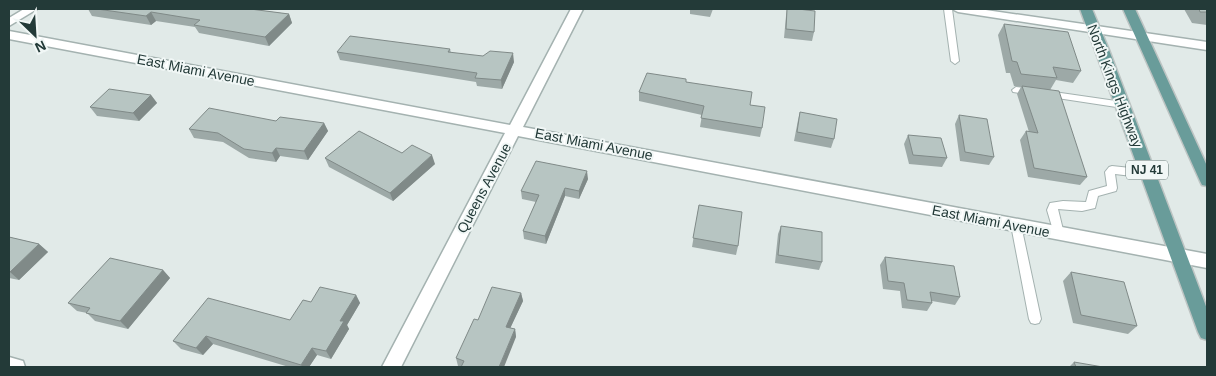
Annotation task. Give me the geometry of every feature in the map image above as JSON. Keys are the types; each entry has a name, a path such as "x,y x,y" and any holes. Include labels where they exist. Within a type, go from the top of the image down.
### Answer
{"main road":[{"name":"North Kings Highway","path":"1086,9 1103,50 1207,332"},
{"path":"1129,9 1207,180"}],"street":[{"path":"9,23 31,9"},
{"name":"Queens Avenue","path":"391,367 577,9"},
{"path":"958,9 1207,46"},
{"name":"East Miami Avenue","path":"9,35 1207,261"},
{"path":"9,365 16,367"}],"lane":[{"path":"948,9 956,61"},
{"path":"1016,90 1123,105"},
{"path":"1059,234 1052,210 1054,206 1085,207 1091,205 1093,194 1112,188 1110,172 1116,169 1149,174"},
{"path":"1016,225 1035,319"}],"building":[{"path":"97,9 250,9 289,14 265,37 194,25 200,20 151,12 146,16"},
{"path":"787,9 815,11 814,32 786,29"},
{"path":"1199,9 1207,9 1207,12 1200,12"},
{"path":"1004,24 1068,32 1081,71 1053,67 1057,78 1021,74 1017,62 1012,61"},
{"path":"350,36 450,49 448,52 483,56 490,51 513,53 501,80 475,78 477,73 337,52"},
{"path":"647,73 686,79 686,82 752,92 750,105 765,107 762,128 701,118 704,106 639,92"},
{"path":"1022,86 1059,91 1087,177 1034,168 1026,131 1038,133"},
{"path":"109,89 151,95 133,113 90,107"},
{"path":"209,108 276,121 280,117 324,123 304,151 276,148 272,153 244,149 218,133 189,129"},
{"path":"800,112 837,119 834,139 797,132"},
{"path":"959,115 987,119 994,157 965,152"},
{"path":"359,131 402,153 412,145 432,155 390,193 325,158"},
{"path":"908,135 941,138 947,158 913,155"},
{"path":"536,161 587,171 579,191 565,188 545,236 523,231 539,195 521,191"},
{"path":"699,205 742,212 738,246 693,238"},
{"path":"781,226 822,232 822,262 778,255"},
{"path":"9,237 39,244 10,272 9,272"},
{"path":"885,257 954,266 960,297 930,292 932,303 907,300 904,283 888,281"},
{"path":"110,258 163,270 120,321 86,313 90,308 68,303"},
{"path":"1071,272 1124,282 1137,326 1081,315"},
{"path":"320,287 356,295 340,321 344,321 326,351 312,348 301,365 206,336 196,348 173,341 208,298 290,320 303,300 311,302"},
{"path":"492,287 521,293 506,327 515,329 499,367 461,367 464,361 456,358 474,319 478,320"},
{"path":"1074,362 1103,367 1076,367"}]}
